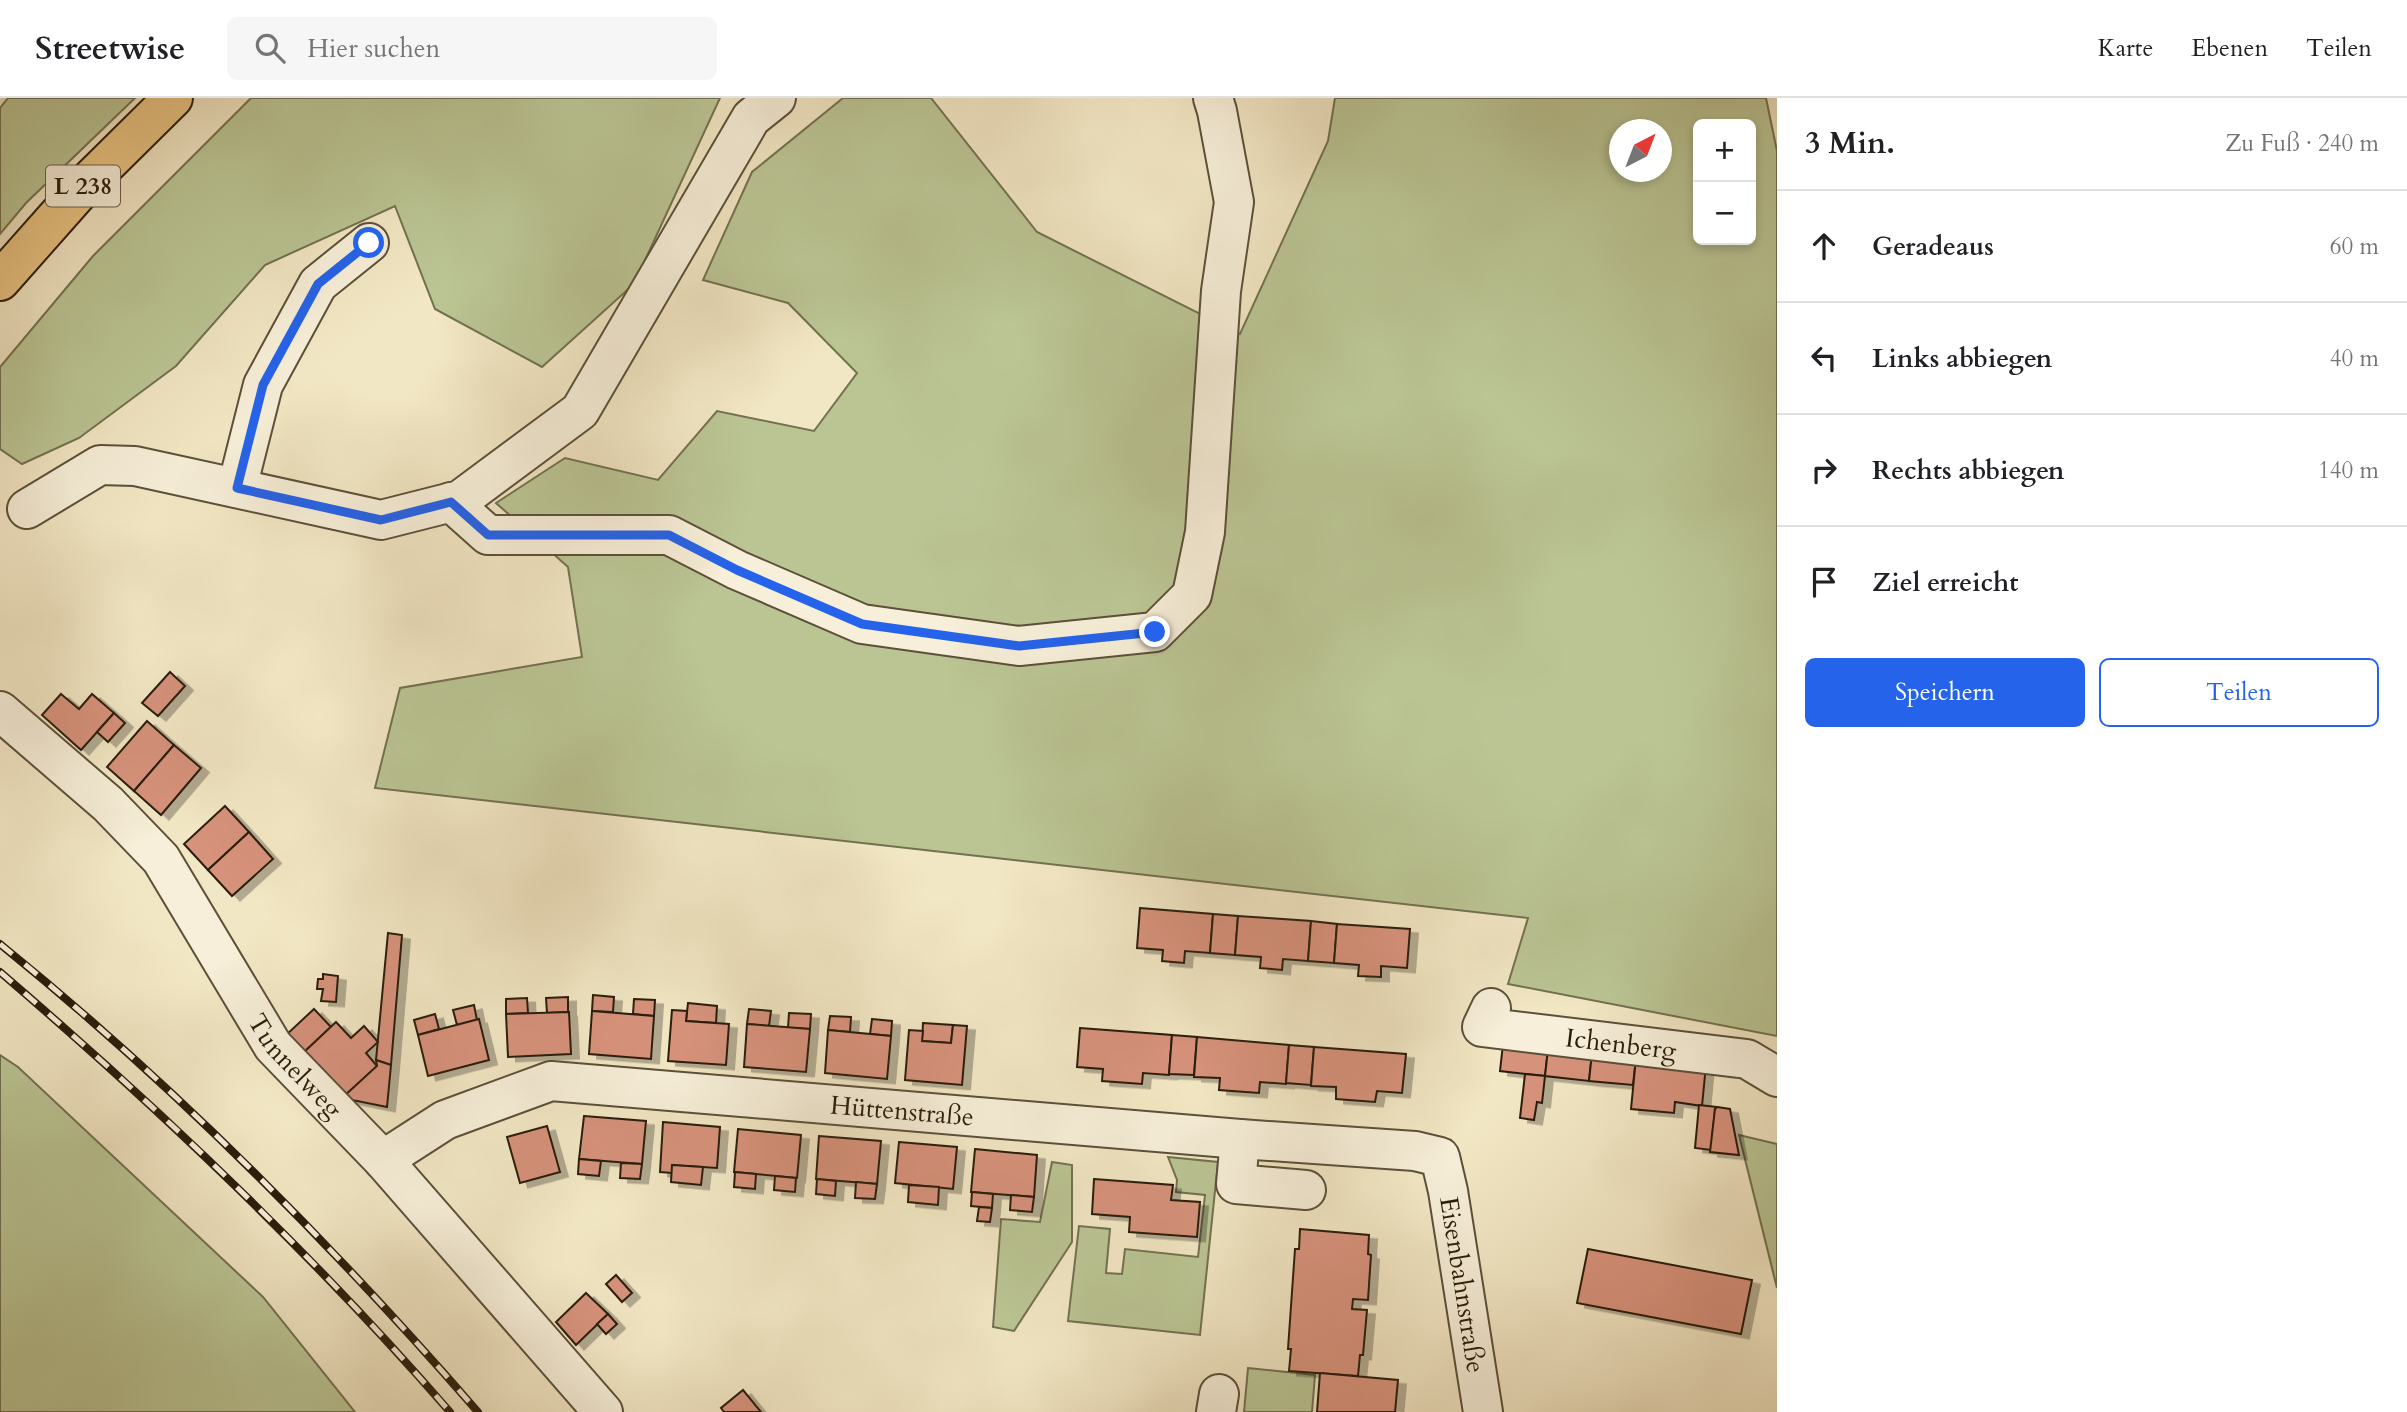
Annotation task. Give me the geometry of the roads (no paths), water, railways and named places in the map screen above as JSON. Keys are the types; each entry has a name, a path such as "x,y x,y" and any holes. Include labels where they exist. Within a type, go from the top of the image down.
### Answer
{"main road":[{"name":"L 238","path":"0,281 85,185 173,98"}],"street":[{"path":"27,509 100,466 135,466 381,520 460,500 580,411 751,118 776,98"},
{"path":"451,502 488,535 669,535 737,570 862,624 1019,646 1155,632 1192,595 1205,532 1221,290 1234,202 1213,98"},
{"path":"237,488 263,385 318,284 369,243"},
{"name":"Tunnelweg","path":"0,711 108,804 161,859 273,1046 383,1160 603,1412"},
{"name":"Ichenberg","path":"1492,1007 1482,1027 1747,1059 1777,1077"},
{"name":"Hüttenstraße","path":"383,1160 445,1120 551,1081 1240,1139 1415,1151 1440,1157"},
{"path":"1240,1139 1236,1184 1306,1190"},
{"name":"Eisenbahnstraße","path":"1440,1157 1483,1412"}],"railway":[{"path":"0,944 64,997 189,1109 308,1227 423,1349 478,1412"},
{"path":"0,972 118,1076 233,1184 344,1295 450,1412"}]}
